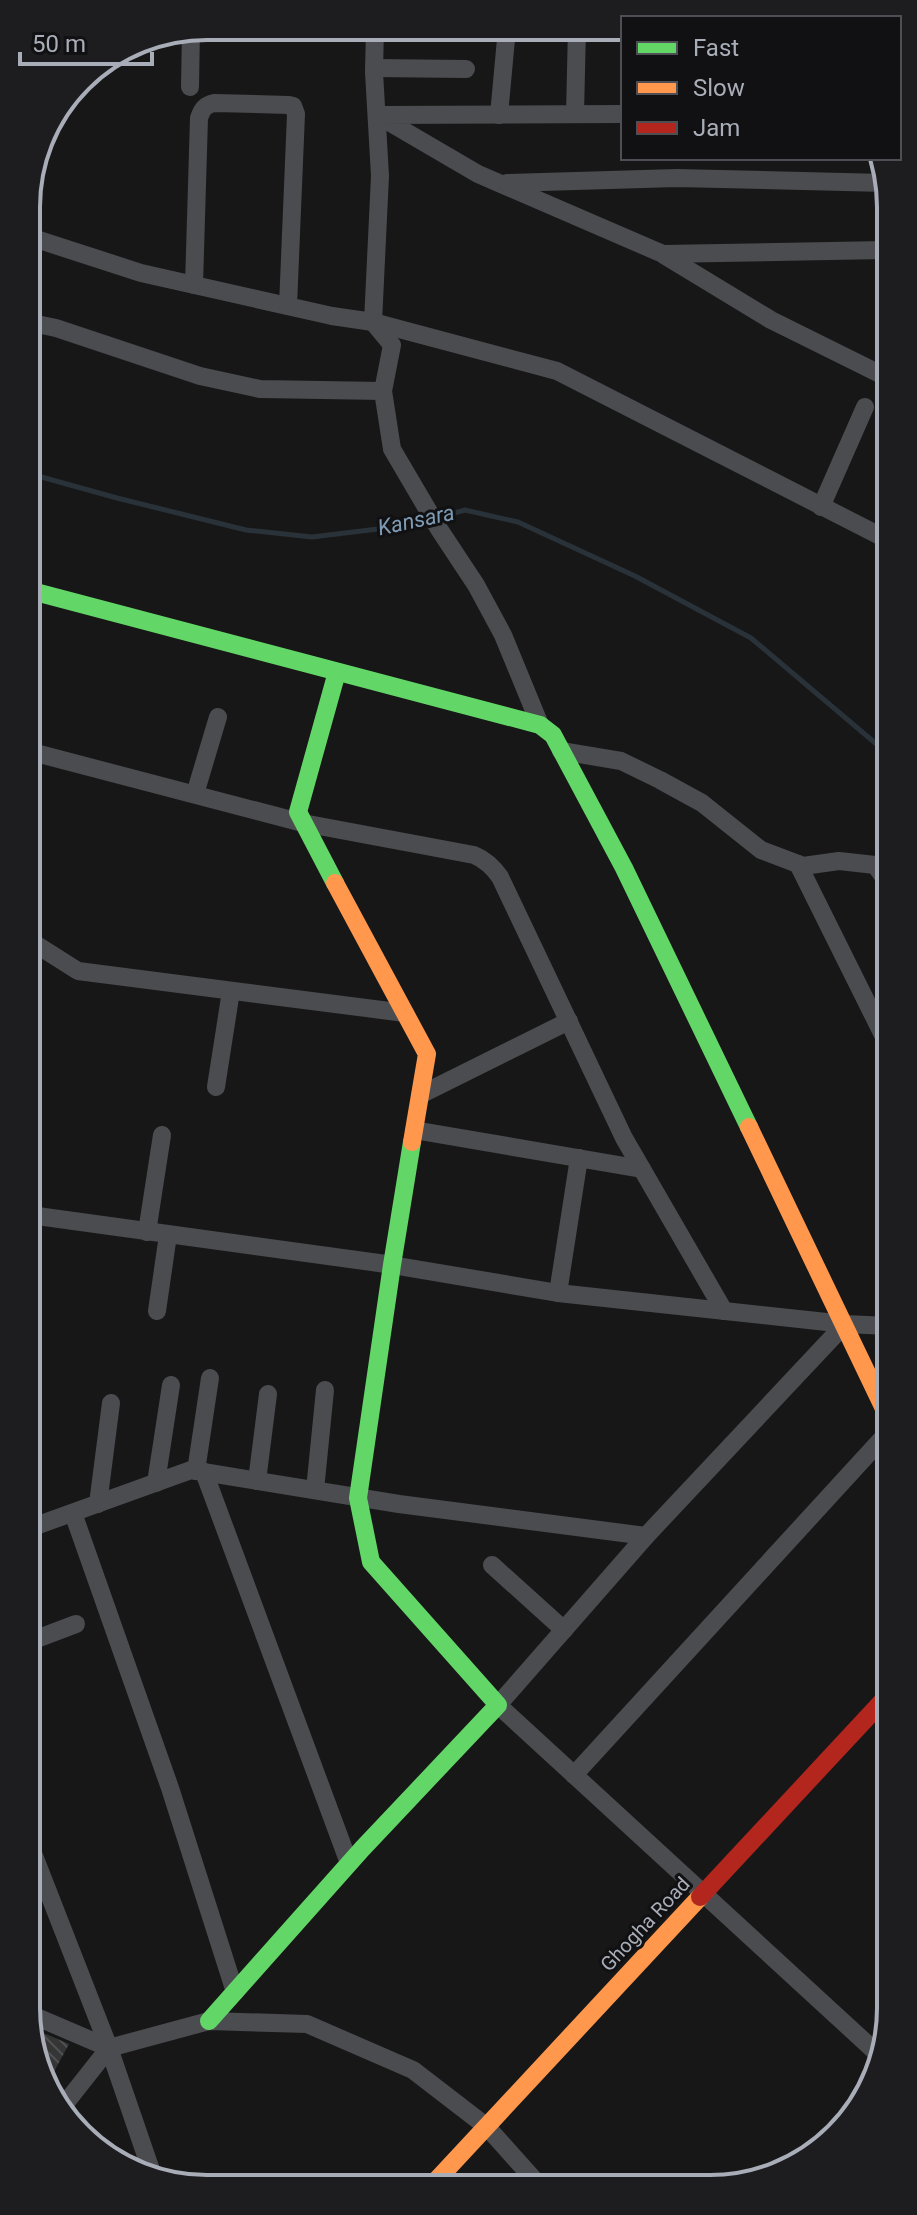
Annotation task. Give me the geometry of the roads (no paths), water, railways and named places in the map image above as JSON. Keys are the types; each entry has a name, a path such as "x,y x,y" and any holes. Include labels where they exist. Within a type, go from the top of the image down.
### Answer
{"street":[{"path":"375,40 380,176 373,322 392,345 383,391 392,449 476,585 503,635 540,725"},
{"path":"499,115 506,40"},
{"path":"575,114 577,40"},
{"path":"190,87 191,41"},
{"path":"374,68 466,69"},
{"path":"194,285 201,110 214,103 289,105 296,114 288,306"},
{"path":"377,115 621,114"},
{"path":"377,115 478,174 663,254 771,320 877,373"},
{"path":"500,183 677,178 875,183"},
{"path":"40,240 141,273 332,316 373,322 557,371 877,535"},
{"path":"663,254 877,250"},
{"path":"40,325 200,376 260,389 383,391"},
{"path":"821,507 865,407"},
{"path":"40,593 540,725 553,735 624,868 877,1393"},
{"path":"337,672 298,812 427,1054 358,1498 371,1562 498,1705 872,2048"},
{"path":"195,794 218,717"},
{"path":"561,751 621,761 702,803 761,850 803,866 839,861 877,868"},
{"path":"40,754 303,823 474,855 493,867 624,1138 724,1311"},
{"path":"798,864 877,1023"},
{"path":"40,947 78,971 405,1013"},
{"path":"216,1087 231,991"},
{"path":"420,1095 569,1021"},
{"path":"414,1130 642,1169"},
{"path":"147,1232 162,1135"},
{"path":"558,1293 579,1158"},
{"path":"40,1216 392,1265 558,1293 845,1324 877,1322"},
{"path":"157,1311 168,1235"},
{"path":"209,2021 349,1863 498,1705 646,1536 845,1324"},
{"path":"210,1378 200,1472 349,1863"},
{"path":"156,1483 171,1385"},
{"path":"315,1490 325,1390"},
{"path":"257,1481 268,1394"},
{"path":"98,1504 111,1403"},
{"path":"574,1775 877,1444"},
{"path":"40,1525 191,1470 358,1498 646,1536"},
{"path":"73,1513 170,1788 235,1992"},
{"path":"492,1565 564,1630"},
{"path":"40,1638 76,1624"},
{"name":"Ghogha Road","path":"442,2175 877,1707"},
{"path":"40,1875 109,2048 149,2164"},
{"path":"41,2019 109,2048"},
{"path":"68,2100 109,2048 209,2021 307,2024 413,2070 487,2127 530,2175"}],"waterway":[{"name":"Kansara","path":"40,477 246,530 312,537 411,525 465,510 518,522 635,576 751,638 877,745"}]}
